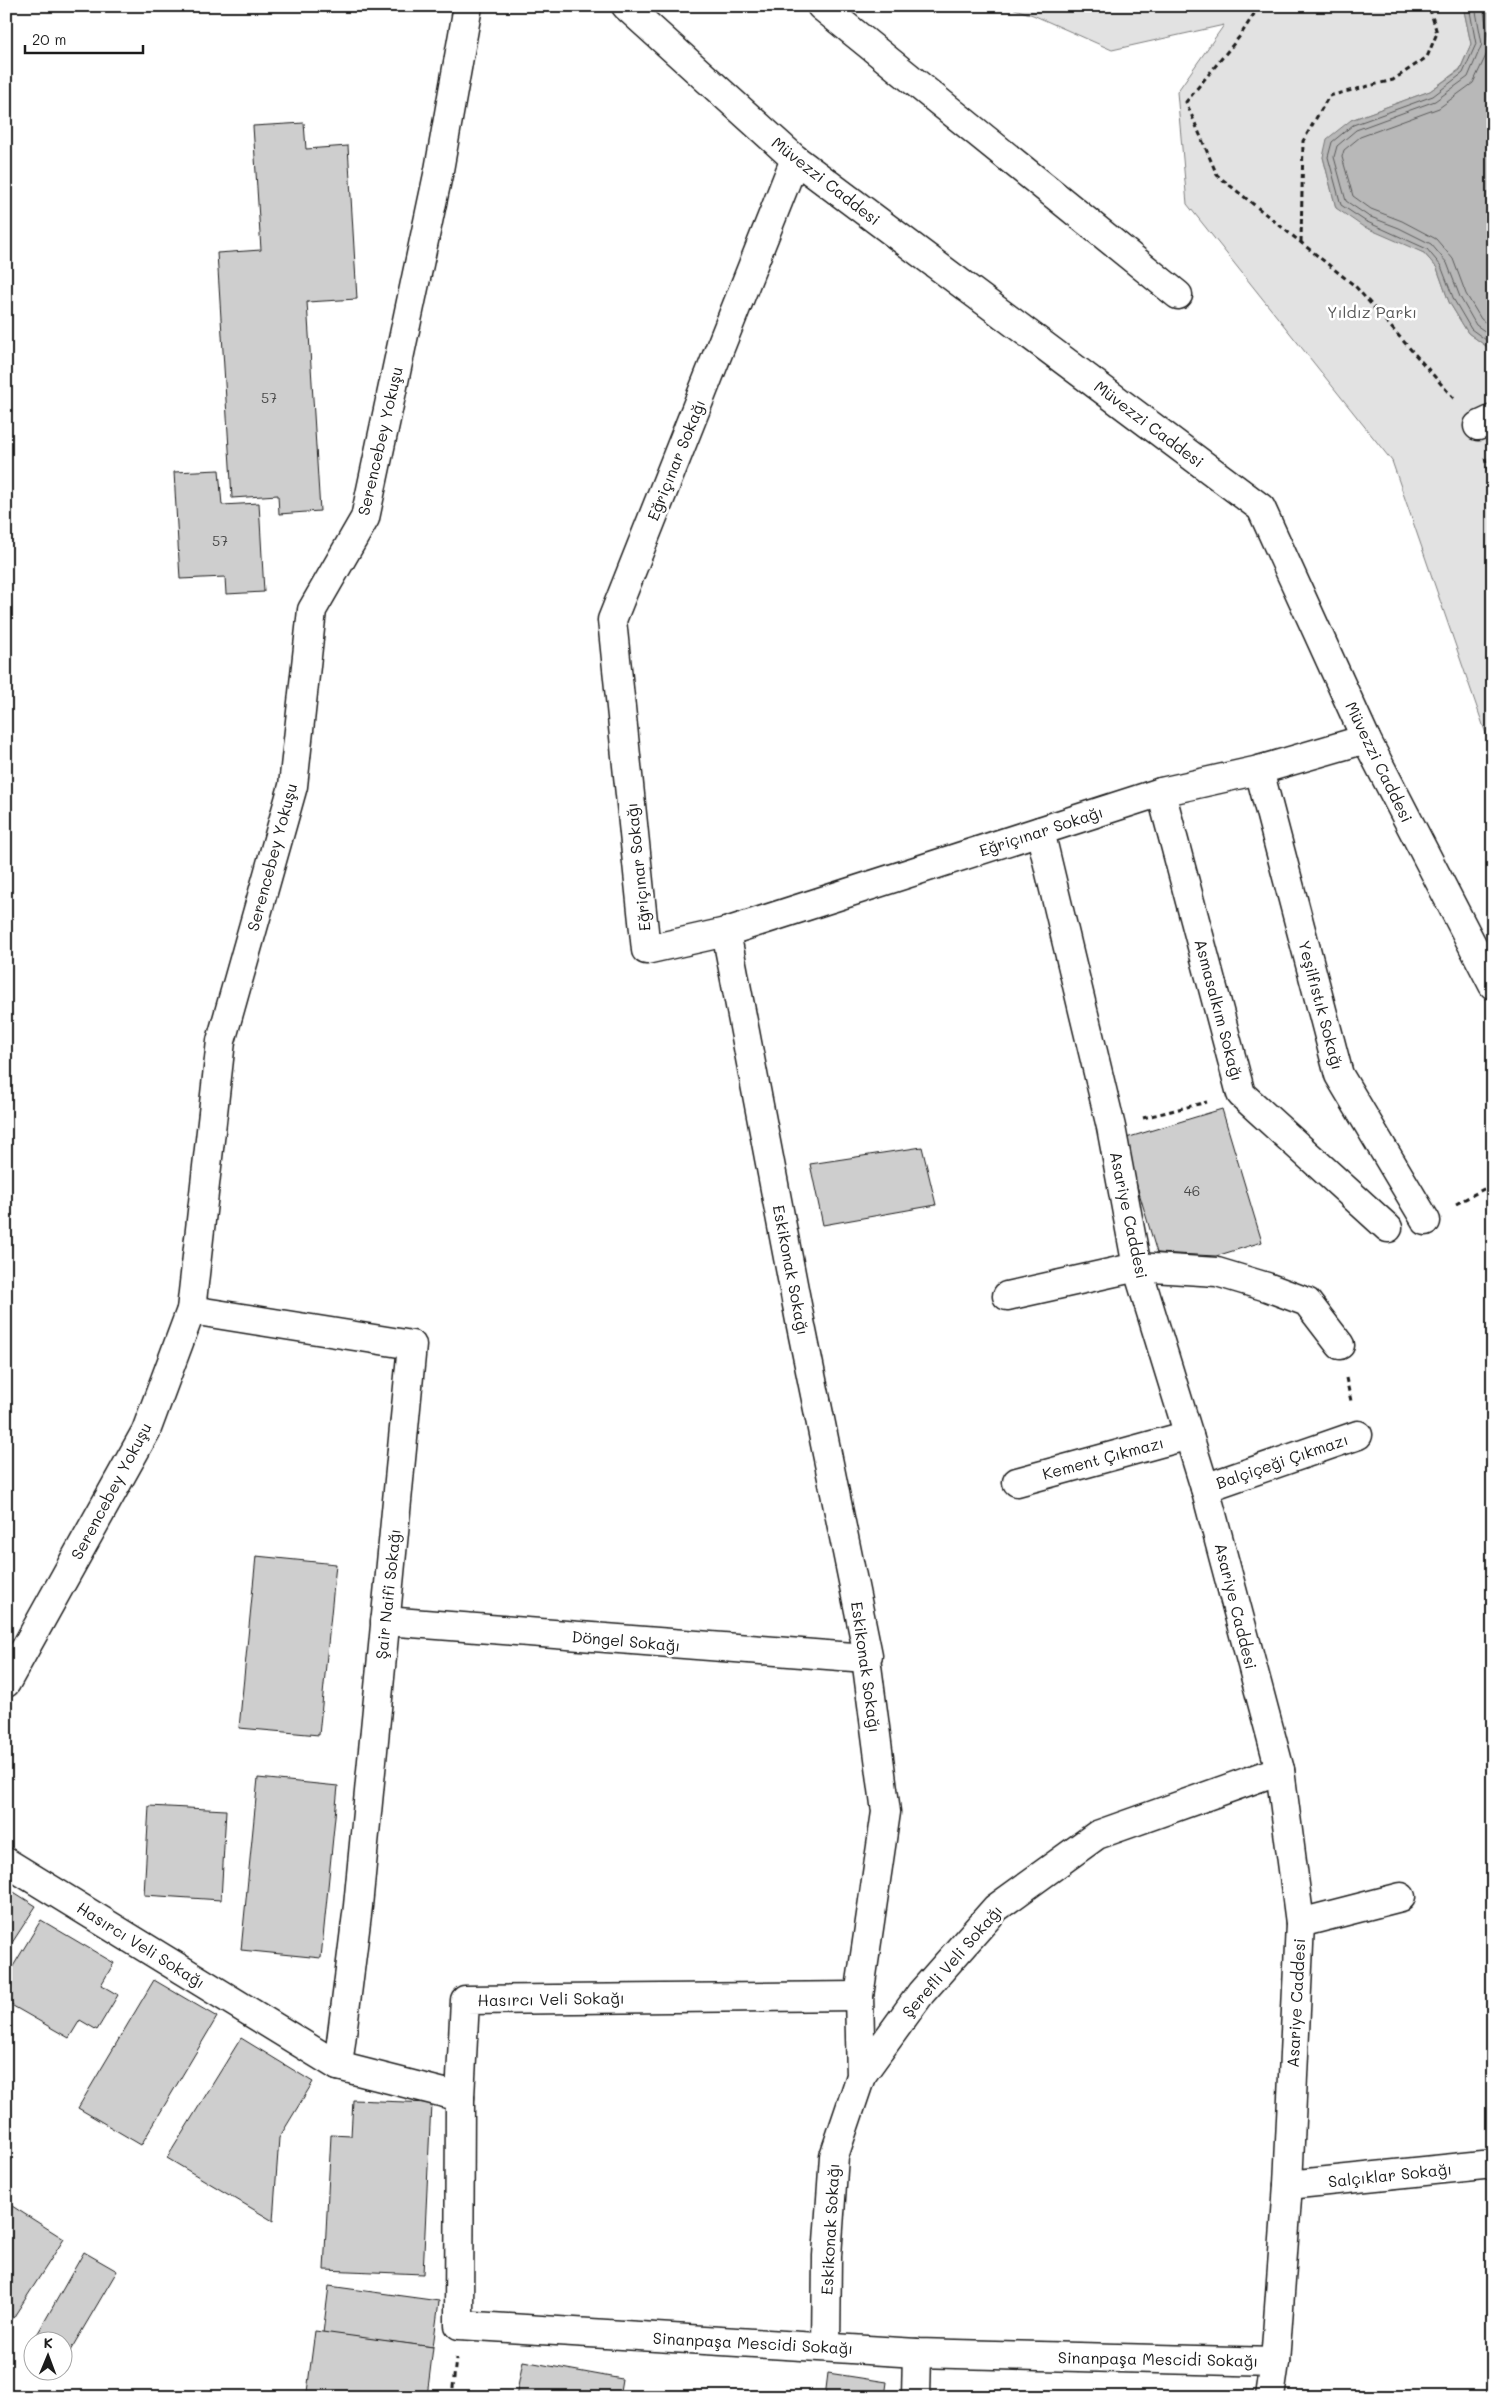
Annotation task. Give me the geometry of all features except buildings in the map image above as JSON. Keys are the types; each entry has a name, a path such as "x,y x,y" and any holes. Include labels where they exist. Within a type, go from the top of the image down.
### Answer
{"street":[{"name":"Serencebey Yokuşu","path":"6,1683 146,1431 190,1310 221,1041 293,786 312,610 365,518 439,170 468,6"},
{"name":"Müvezzi Caddesi","path":"626,6 795,159 1261,508 1366,738 1493,985"},
{"path":"822,6 1178,295"},
{"name":"Eğriçınar Sokağı","path":"795,159 612,620 646,950 726,932 1161,792 1259,770 1366,738"},
{"name":"Yeşilfıstık Sokağı","path":"1259,770 1338,1075 1426,1221"},
{"name":"Asmasalkım Sokağı","path":"1161,792 1241,1094 1388,1228"},
{"name":"Asariye Caddesi","path":"1040,831 1111,1127 1137,1268 1205,1488 1280,1770 1300,1923 1288,2185 1275,2362 1270,2397"},
{"name":"Eskikonak Sokağı","path":"726,932 801,1326 868,1655 866,1658 886,1812 859,1996 860,2076 834,2156 827,2256 826,2347"},
{"path":"1008,1296 1137,1268 1218,1272 1267,1287 1306,1302 1340,1345"},
{"name":"Şair Naifi Sokağı","path":"190,1310 412,1345 358,1906 338,2066"},
{"name":"Kement Çıkmazı","path":"1017,1482 1189,1435"},
{"name":"Balçiçeği Çıkmazı","path":"1205,1488 1358,1435"},
{"name":"Döngel Sokağı","path":"385,1622 866,1658"},
{"name":"Şerefli Veli Sokağı","path":"860,2076 921,1993 996,1908 1097,1835 1280,1770"},
{"name":"Hasırcı Veli Sokağı","path":"6,1862 338,2066 460,2097 465,2000 859,1996"},
{"path":"1300,1923 1401,1897"},
{"name":"Sinanpaşa Mescidi Sokağı","path":"460,2097 459,2325 917,2353 1275,2362"},
{"name":"Salçıklar Sokağı","path":"1288,2185 1493,2164"},
{"path":"916,2397 917,2353"}],"path":[{"path":"1258,6 1240,36 1186,102 1217,175 1355,286 1486,423 1493,494"},
{"path":"1301,243 1303,141 1329,96 1393,80 1427,57 1437,33 1429,6"},
{"path":"1111,1127 1241,1094"},
{"path":"1340,1345 1358,1435"}],"green space":[{"name":"Yıldız Parkı","path":"1006,6 1463,6 1471,44 1460,69 1430,91 1351,120 1323,157 1336,208 1424,253 1437,268 1449,302 1468,333 1493,351 1493,754 1392,461 1187,204 1177,92 1224,25 1112,50 1033,15"}],"water":[{"path":"1463,6 1493,6 1493,351 1468,333 1449,302 1437,268 1424,253 1362,226 1336,208 1323,157 1327,139 1351,120 1430,91 1460,70 1471,44"}]}
